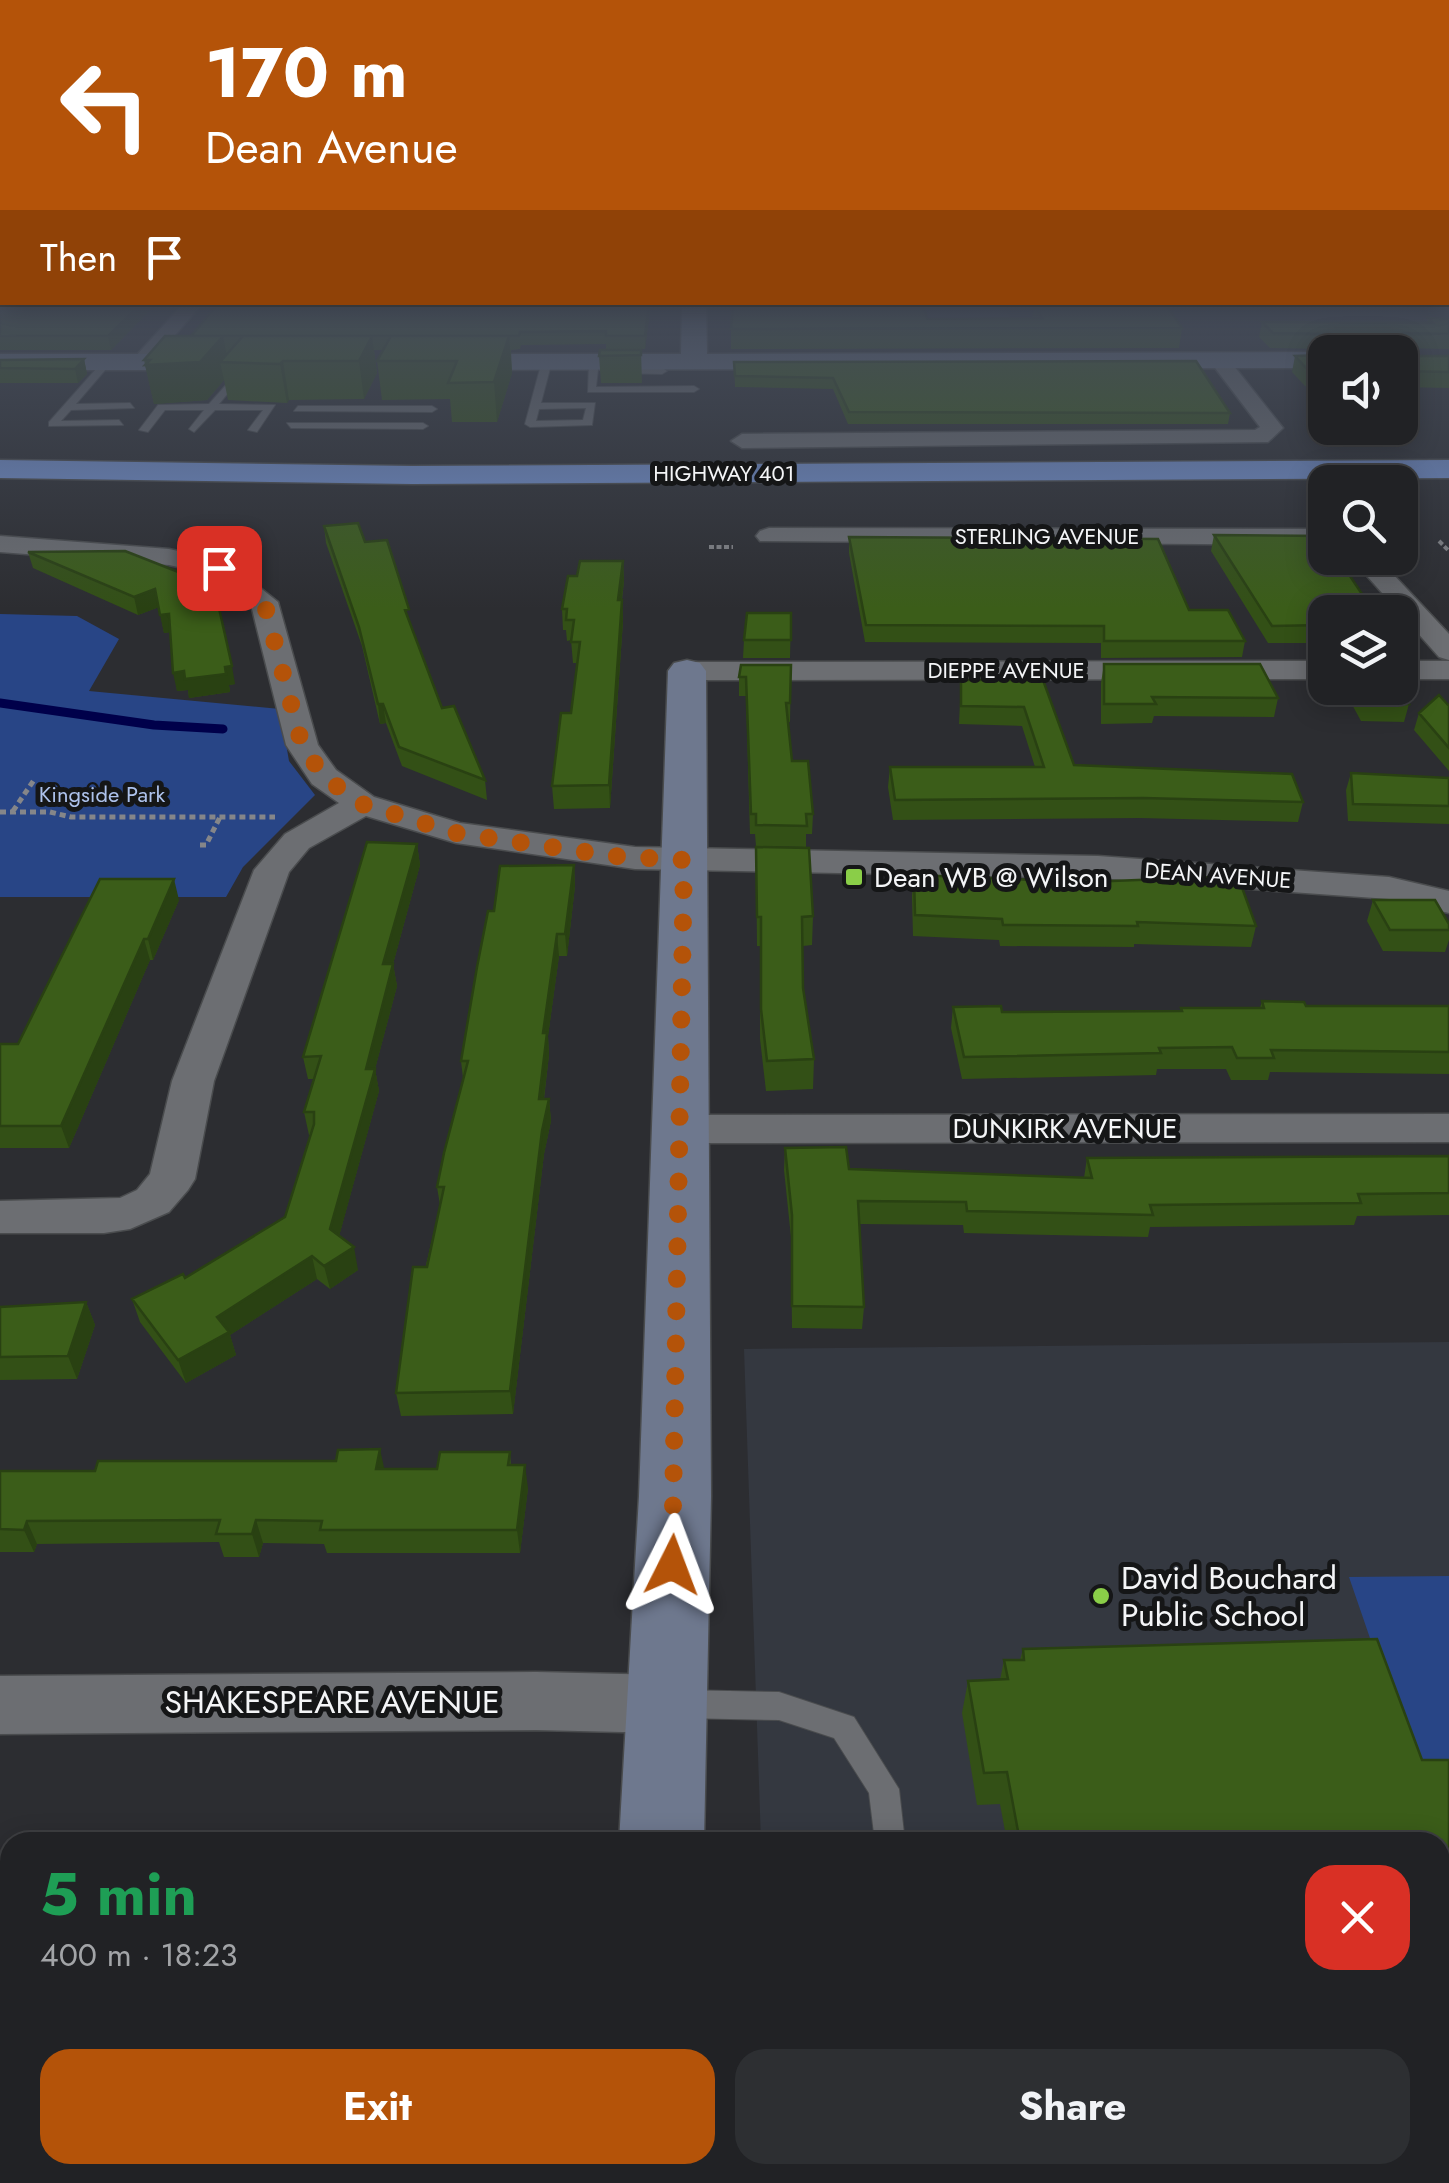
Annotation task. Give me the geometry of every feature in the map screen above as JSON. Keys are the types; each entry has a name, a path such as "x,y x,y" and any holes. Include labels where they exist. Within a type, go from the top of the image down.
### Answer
{"highway":[{"path":"0,458 412,475"},
{"name":"HIGHWAY 401","path":"0,468 412,475 636,484"},
{"name":"HIGHWAY 401","path":"745,484 1449,469"},
{"name":"HIGHWAY 401","path":"0,486 745,484 1308,488"},
{"path":"1418,487 1449,486"}],"main road":[{"path":"661,1832 675,1496 688,670"}],"street":[{"path":"742,441 1260,436 1272,428 1254,405"},
{"name":"STERLING AVENUE","path":"769,536 1308,537"},
{"name":"DEAN AVENUE","path":"0,544 169,558 219,568 264,602 302,745 344,813 613,856 1098,867 1389,888 1449,902"},
{"path":"1380,575 1449,650"},
{"name":"DIEPPE AVENUE","path":"688,670 1308,670"},
{"path":"1418,670 1449,670"},
{"path":"0,1217 104,1218 130,1213 153,1201 172,1179 193,1081 272,870 297,841 344,813"},
{"name":"DUNKIRK AVENUE","path":"681,1129 1449,1128"},
{"name":"SHAKESPEARE AVENUE","path":"0,1704 665,1704"}],"lane":[{"path":"194,429 214,405"},
{"path":"360,426 370,405"},
{"path":"591,405 588,423 530,424 536,406 591,405"},
{"path":"118,423 53,424 68,406 130,406"},
{"path":"144,430 162,407 270,407 252,430"},
{"path":"298,409 432,410"},
{"path":"291,425 423,426"},
{"path":"665,1704 778,1706 844,1726 884,1789 889,1832"}],"path":[{"path":"1439,541 1449,551"},
{"path":"709,547 732,547"},
{"path":"12,812 34,780"},
{"path":"0,812 71,817 307,818 344,813"},
{"path":"200,845 206,845 220,817"}],"shaded area":[{"name":"David Bouchard Public School","path":"1449,1342 1449,1832 761,1832 744,1349"}],"green space":[{"name":"Kingside Park","path":"0,614 77,616 119,639 89,691 280,709 289,761 315,795 243,867 226,897 0,897"},
{"path":"1449,1576 1449,1832 1437,1832 1349,1577"}],"building":[{"path":"846,405 1225,405 1230,413 849,412"},
{"path":"358,523 365,542 387,540 409,609 405,610 442,708 454,706 485,780 399,747 383,704 378,704 359,627 324,526"},
{"path":"1214,535 1308,536 1308,575 1349,575 1363,595 1308,595 1308,625 1272,626"},
{"path":"849,537 1158,539 1189,610 1228,610 1245,641 1104,641 1104,626 866,625"},
{"path":"125,551 214,586 232,666 225,667 226,674 185,679 184,671 173,673 169,614 160,615 155,589 134,597 28,552"},
{"path":"580,561 623,561 609,785 552,786 561,713 571,713 580,642 571,642 574,620 566,620 567,609 562,609 568,576 577,576"},
{"path":"747,613 791,613 791,640 744,640"},
{"path":"1104,664 1260,664 1278,698 1152,697 1156,704 1104,704"},
{"path":"741,665 791,665 790,703 786,703 792,761 808,761 813,814 806,814 807,826 756,825 756,814 751,814 746,677 739,677"},
{"path":"961,680 1043,680 1074,765 1292,774 1303,802 1143,798 895,800 890,767 1044,767 1024,707 961,706"},
{"path":"1439,695 1449,706 1449,748 1419,713"},
{"path":"1351,773 1449,778 1449,806 1353,804"},
{"path":"367,842 417,844 383,964 393,964 366,1069 375,1069 330,1229 354,1247 324,1266 312,1256 217,1317 229,1332 178,1360 132,1299 183,1274 185,1278 285,1217 314,1124 314,1112 304,1112 321,1056 303,1057"},
{"path":"756,847 809,848 813,916 802,917 803,988 814,1059 767,1061 761,1009"},
{"path":"574,865 565,934 557,934 543,1033 547,1033 539,1099 549,1099 510,1391 396,1393 413,1267 427,1267 444,1187 437,1187 468,1061 461,1061 477,967 488,911 494,911 500,866"},
{"path":"914,875 1086,882 1215,877 1216,882 1240,882 1256,926 1137,922 1138,926 1003,925 1002,919 915,915"},
{"path":"100,879 174,879 61,1126 0,1126 0,1044 18,1044"},
{"path":"1373,900 1435,900 1449,930 1390,930"},
{"path":"1262,1001 1304,1002 1306,1006 1449,1006 1449,1052 1271,1050 1274,1058 1237,1058 1232,1047 1159,1048 1161,1053 964,1057 953,1007 1001,1006 1002,1012 1182,1011 1181,1008 1264,1008"},
{"path":"846,1147 849,1169 1092,1178 1087,1158 1449,1156 1449,1193 1358,1194 1361,1203 1150,1205 1153,1215 967,1211 966,1202 858,1201 864,1307 792,1306 792,1215 785,1148"},
{"path":"86,1302 68,1356 0,1357 0,1307"},
{"path":"380,1449 376,1469 437,1469 440,1452 510,1452 508,1465 525,1465 517,1530 320,1530 322,1521 256,1520 252,1534 216,1534 220,1520 27,1521 24,1530 0,1529 0,1471 95,1471 98,1461 336,1461 338,1450"},
{"path":"1377,1639 1422,1760 1449,1760 1449,1832 1018,1832 1007,1772 984,1773 968,1681 1008,1679 1004,1660 1024,1660 1023,1649"}],"waterway":[{"path":"0,703 154,725 223,729"}],"place":[{"name":"Dean WB @ Wilson","path":"854,877"},
{"name":"David Bouchard Public School","path":"1101,1596"}],"route":[{"path":"219,568 264,602 302,745 324,777 362,804 456,833 613,856 684,860 672,1565"}]}
